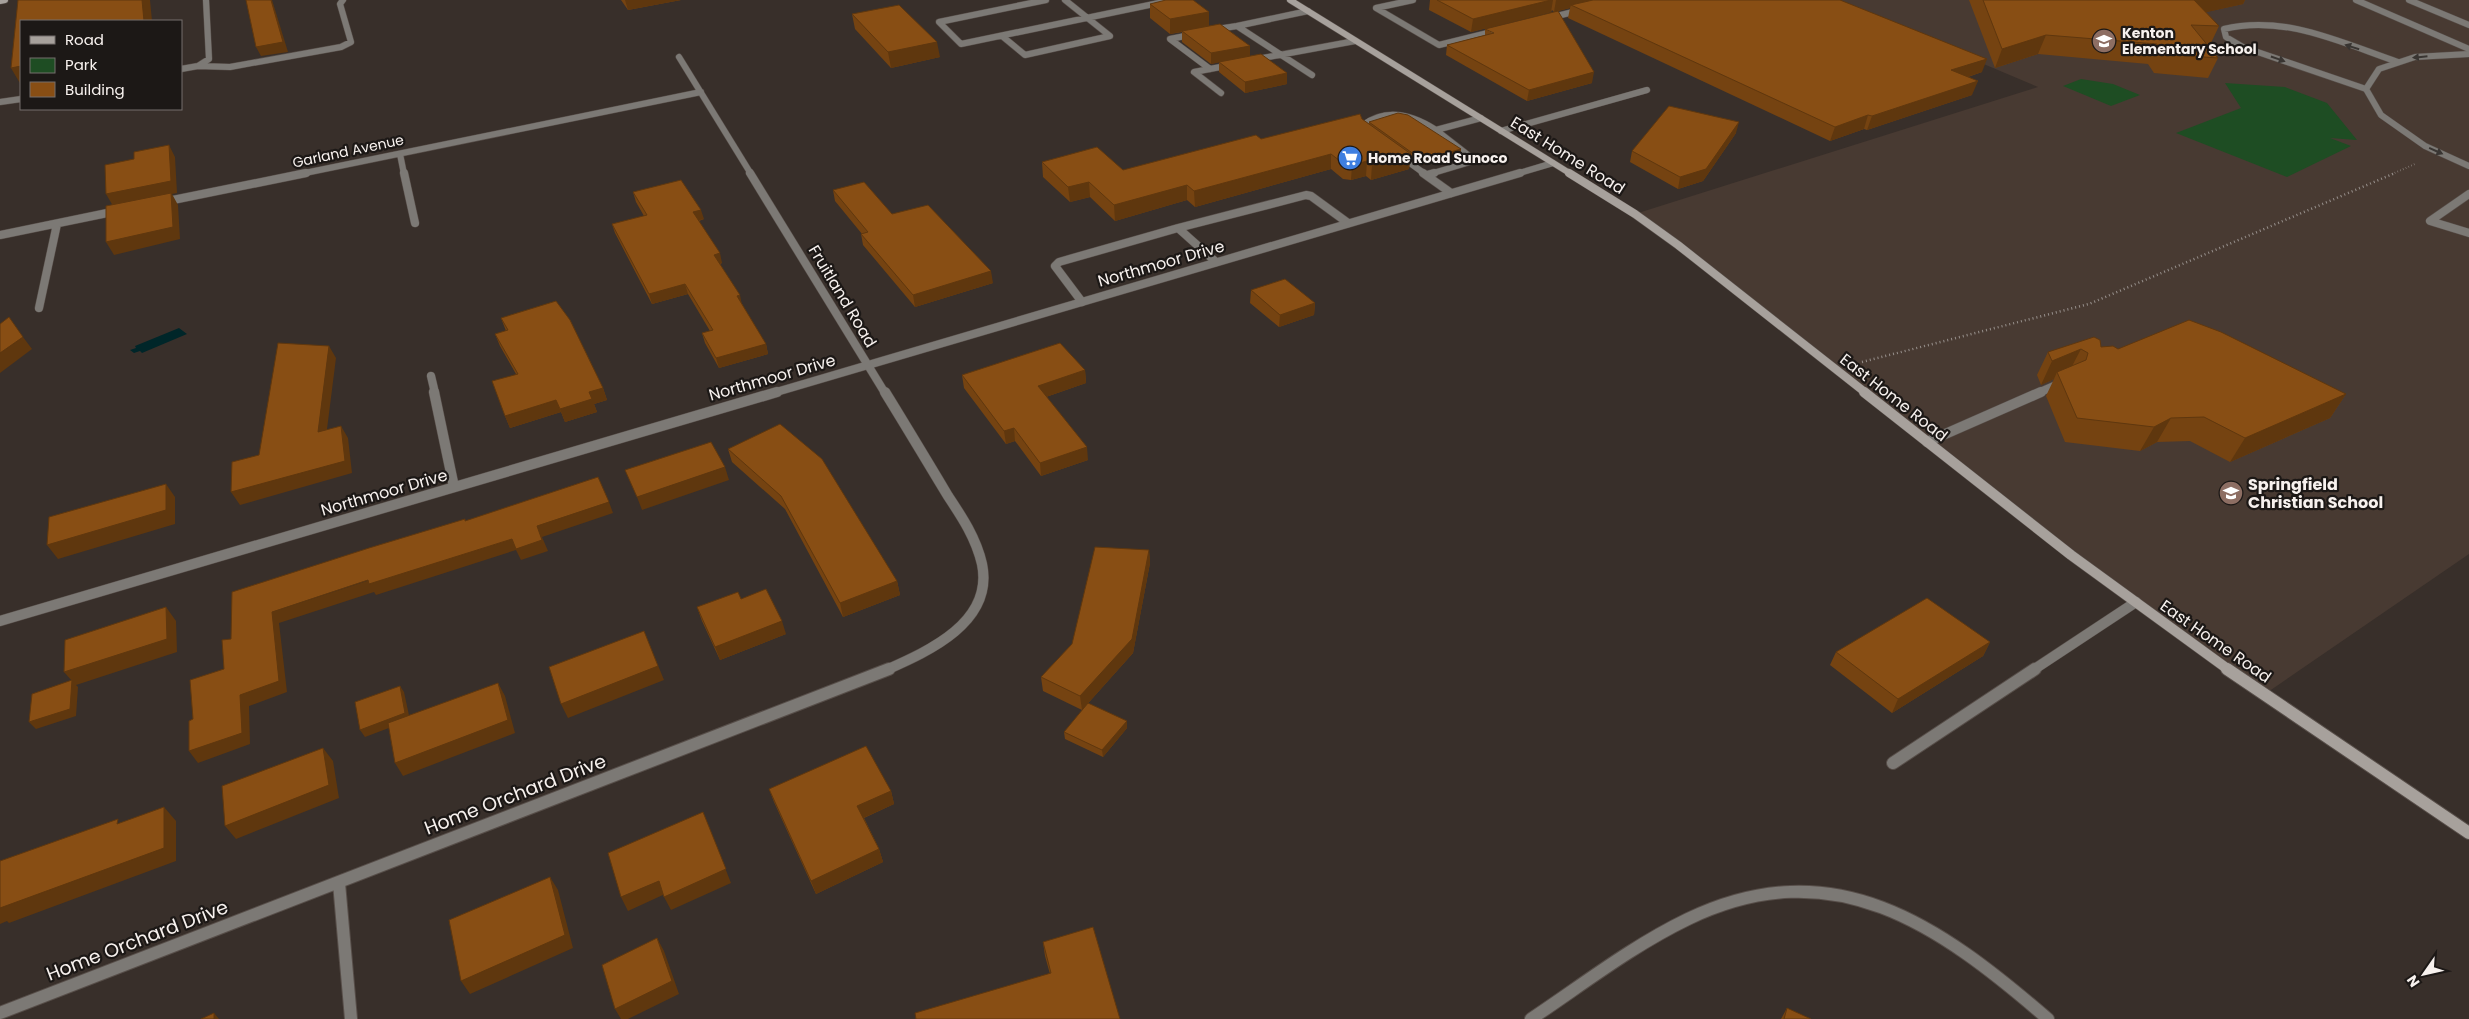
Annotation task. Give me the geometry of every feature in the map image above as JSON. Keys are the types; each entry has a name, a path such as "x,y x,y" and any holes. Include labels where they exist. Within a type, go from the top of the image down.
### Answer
{"street":[{"path":"0,1 5,0"},
{"path":"198,66 209,59 206,0"},
{"path":"182,69 198,66 230,67 341,47 351,42 340,4 343,0"},
{"path":"1046,0 939,22 961,44 1173,0"},
{"path":"1002,36 1025,55 1110,36 1065,0"},
{"name":"East Home Road","path":"1293,0 1355,41 1635,214 1678,245 2065,550 2219,663 2469,833"},
{"path":"1413,0 1376,8 1439,45 1506,28"},
{"path":"2356,0 2469,49"},
{"path":"2410,0 2469,25"},
{"path":"1210,69 1170,39 1308,10"},
{"path":"1545,19 1584,10"},
{"path":"2398,62 2287,26 2258,22 2237,23 2224,29 2226,37 2243,47 2366,88 2381,115 2425,146 2469,166"},
{"path":"1237,26 1312,75"},
{"path":"1245,62 1355,41"},
{"path":"2366,88 2379,69 2398,62 2415,57 2469,54"},
{"name":"Fruitland Road","path":"679,57 970,531 979,552"},
{"path":"1221,93 1194,72 1236,64"},
{"path":"1501,131 1647,90"},
{"name":"Garland Avenue","path":"155,204 701,92"},
{"path":"0,102 20,99"},
{"path":"1372,135 1364,130 1363,125 1367,122 1400,114 1415,116 1472,158 1470,162 1427,175"},
{"path":"1436,130 1481,118"},
{"path":"1396,152 1451,192"},
{"path":"400,154 415,223"},
{"name":"Northmoor Drive","path":"0,621 1553,163"},
{"path":"1082,302 1055,266 1059,262 1178,228 1306,195 1312,196 1348,223"},
{"path":"2467,198 2430,220 2469,233"},
{"path":"0,235 125,210"},
{"path":"39,308 57,224"},
{"path":"1178,228 1216,262"},
{"path":"431,376 454,487"},
{"path":"1926,442 2071,378"},
{"name":"Home Orchard Drive","path":"0,1013 879,673 934,648 957,632 973,612 981,592 984,574 979,552"},
{"path":"1893,763 2136,602"},
{"path":"339,882 352,1019"},
{"path":"1531,1019 1621,958 1689,918 1745,897 1794,890 1834,892 1874,902 1922,924 1977,959 2048,1019"}],"path":[{"path":"1834,369 2089,304 2441,153"}],"shaded area":[{"path":"1832,0 2469,0 2469,554 2265,694 2219,663 1635,214 2038,87"}],"green space":[{"path":"2081,79 2113,84 2140,95 2111,106 2063,86"},
{"path":"2225,83 2285,87 2327,103 2357,140 2330,138 2351,146 2287,177 2176,133 2241,108"}],"water":[{"path":"179,328 187,334 142,353 140,351 134,353 130,350 136,348 135,346"}],"building":[{"path":"18,0 142,0 144,20 20,20 20,66 11,68"},
{"path":"246,0 271,0 283,42 256,47"},
{"path":"1166,0 1193,0 1209,12 1170,19 1150,4"},
{"path":"1437,0 1551,0 1473,19"},
{"path":"1593,0 1840,0 1987,59 1951,70 1978,81 1835,127 1571,5"},
{"name":"Kenton Elementary School","path":"1983,0 2194,0 2219,26 2191,25 2218,58 2163,54 2157,44 2046,35 2002,49"},
{"path":"899,5 937,42 888,52 852,14"},
{"path":"1558,11 1594,72 1529,90 1447,45 1494,33 1485,29"},
{"path":"1220,24 1250,46 1211,53 1182,31"},
{"path":"1261,54 1287,73 1245,82 1219,62"},
{"path":"1669,106 1739,122 1706,169 1680,177 1632,151"},
{"path":"1398,113 1408,115 1461,149 1422,160 1369,122"},
{"path":"1360,114 1362,119 1411,154 1372,164 1367,161 1352,165 1344,164 1331,154 1194,191 1187,185 1114,205 1089,182 1068,187 1042,162 1097,147 1123,170 1256,135 1261,139"},
{"path":"169,145 171,181 106,194 105,165 134,159 134,152"},
{"path":"681,180 701,210 693,212 720,253 714,255 740,295 737,296 766,344 716,358 702,333 713,330 685,284 649,294 612,224 647,215 633,192"},
{"path":"864,182 892,214 928,205 991,271 913,295 861,234 868,232 833,190"},
{"path":"171,193 173,227 106,242 106,206"},
{"path":"1285,279 1315,303 1280,315 1251,290"},
{"path":"556,301 570,320 603,388 589,392 592,399 560,409 556,400 505,416 492,381 518,374 495,334 508,330 501,318"},
{"path":"9,317 23,337 0,353 0,324"},
{"path":"2189,320 2221,332 2346,394 2245,438 2204,417 2171,418 2154,427 2077,418 2057,372 2086,360 2088,353 2081,349 2052,361 2048,352 2094,337 2100,340 2101,347 2113,346 2118,349"},
{"path":"278,343 329,346 318,432 341,426 345,461 231,492 232,462 259,455"},
{"path":"1060,343 1085,370 1038,386 1087,447 1040,463 1014,428 1004,431 962,375"},
{"path":"780,424 822,459 897,581 840,603 781,496 728,449"},
{"path":"711,442 725,467 637,497 625,470"},
{"path":"598,477 609,502 537,526 542,540 516,549 512,539 369,584 368,580 272,612 279,681 240,695 242,733 189,751 189,721 193,719 190,680 224,669 222,640 231,639 232,592 369,548 465,519 465,521"},
{"path":"166,484 166,510 47,545 49,517"},
{"path":"1095,547 1149,550 1132,639 1080,696 1041,677 1072,644"},
{"path":"766,589 782,621 715,647 697,607 738,592 741,599"},
{"path":"1927,598 1990,642 1898,699 1836,652"},
{"path":"166,607 167,639 64,672 65,640"},
{"path":"644,631 658,666 561,704 549,667"},
{"path":"72,680 70,709 29,722 32,694"},
{"path":"498,683 508,720 395,763 388,723"},
{"path":"400,686 405,713 360,730 355,702"},
{"path":"1088,703 1127,721 1102,750 1064,732"},
{"path":"866,746 891,791 857,806 879,849 811,881 769,789"},
{"path":"323,748 329,785 225,826 222,786"},
{"path":"164,807 164,848 0,908 0,861 118,819 117,824"},
{"path":"703,812 726,869 664,897 659,881 621,897 608,853"},
{"path":"550,877 565,935 461,981 449,920"},
{"path":"1093,927 1120,1019 916,1019 915,1013 1051,973 1043,942"},
{"path":"657,938 672,981 615,1009 602,965"},
{"path":"1787,1008 1811,1019 1784,1019"},
{"path":"214,1013 214,1019 201,1019"}],"place":[{"name":"Kenton Elementary School","path":"2104,41"},
{"name":"Home Road Sunoco","path":"1350,158"},
{"name":"Springfield Christian School","path":"2231,493"}]}
